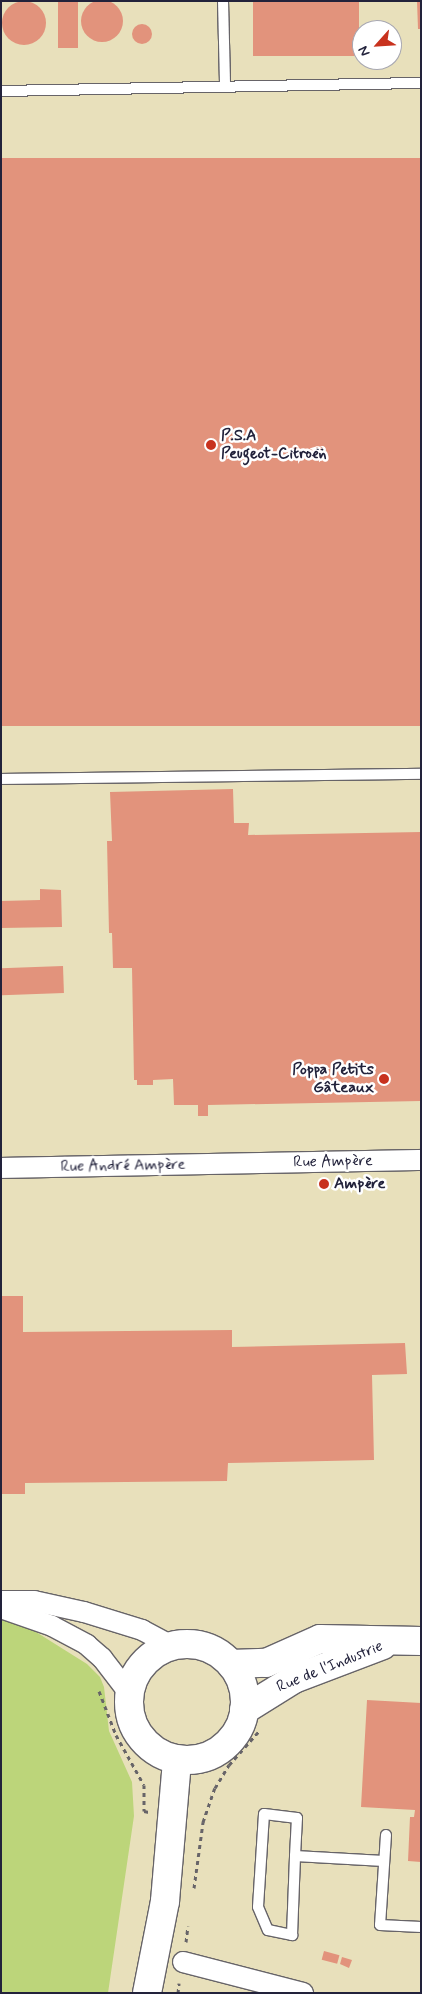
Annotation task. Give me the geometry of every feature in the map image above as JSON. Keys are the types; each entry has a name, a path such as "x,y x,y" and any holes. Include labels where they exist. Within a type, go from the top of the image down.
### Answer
{"street":[{"name":"Rue Ampère","path":"245,1164 421,1160"},
{"name":"Rue André Ampère","path":"1,1168 245,1164"},
{"path":"1,1600 34,1601 84,1612 142,1630 172,1646"},
{"path":"1,1608 52,1626 87,1645 102,1658 129,1693"},
{"name":"Rue de l'Industrie","path":"231,1664 266,1662 320,1639 392,1642 421,1641"},
{"name":"Rue de l'Industrie","path":"255,1717 294,1679 392,1642"},
{"path":"183,1644 208,1648 231,1664 240,1678 255,1717 224,1748 205,1758 178,1760 153,1751 137,1733 130,1719 129,1693 132,1681 146,1660 172,1646 183,1644"},
{"path":"147,1993 165,1901 178,1760"},
{"path":"183,1962 303,1993"}],"lane":[{"path":"223,1 225,85"},
{"path":"1,91 225,85 421,83"},
{"path":"1,779 421,774"},
{"path":"264,1814 297,1818 295,1856 292,1935 268,1930 258,1907 264,1814"},
{"path":"386,1835 380,1925 421,1927"},
{"path":"295,1856 384,1861"}],"path":[{"path":"98,1688 116,1735 144,1784 144,1811 172,1817"},
{"path":"192,1897 203,1822 215,1788 229,1765 252,1743 255,1717"},
{"path":"183,1962 190,1916"}],"green space":[{"path":"1,1610 87,1664 100,1677 104,1687 109,1731 132,1782 134,1816 108,1993 1,1993"}],"building":[{"path":"102,0 117,6 123,21 117,36 102,42 87,36 81,21 87,6"},
{"path":"20,1 28,1 40,7 46,23 40,39 28,45 20,45 8,39 2,27 2,19 8,7"},
{"path":"58,1 78,1 78,48 58,48"},
{"path":"253,1 359,1 359,20 352,20 352,56 253,56"},
{"path":"417,1 421,1 421,29 418,29"},
{"path":"142,24 149,27 152,34 149,41 142,44 135,41 132,34 135,27"},
{"name":"P.S.A Peugeot-Citroën","path":"1,158 421,158 421,726 1,726"},
{"path":"233,789 234,823 249,823 248,835 421,832 421,1101 208,1105 208,1116 198,1116 198,1105 174,1105 173,1079 153,1080 153,1085 137,1085 137,1080 134,1080 132,968 113,968 112,933 109,933 107,841 112,841 110,792"},
{"path":"40,889 61,890 62,927 1,928 1,901 40,900"},
{"path":"63,966 64,993 2,995 1,968"},
{"path":"1,1296 23,1296 23,1332 232,1330 232,1347 405,1343 407,1374 372,1375 374,1460 228,1463 227,1481 25,1483 25,1494 1,1494"},
{"path":"367,1700 421,1703 421,1862 408,1861 410,1817 414,1817 415,1810 361,1807"},
{"path":"324,1951 339,1955 337,1964 322,1960"},
{"path":"342,1957 352,1960 349,1968 340,1964"}],"place":[{"name":"P.S.A Peugeot-Citroën","path":"211,445"},
{"name":"Poppa Petits Gâteaux","path":"384,1079"},
{"name":"Ampère","path":"324,1184"}]}
